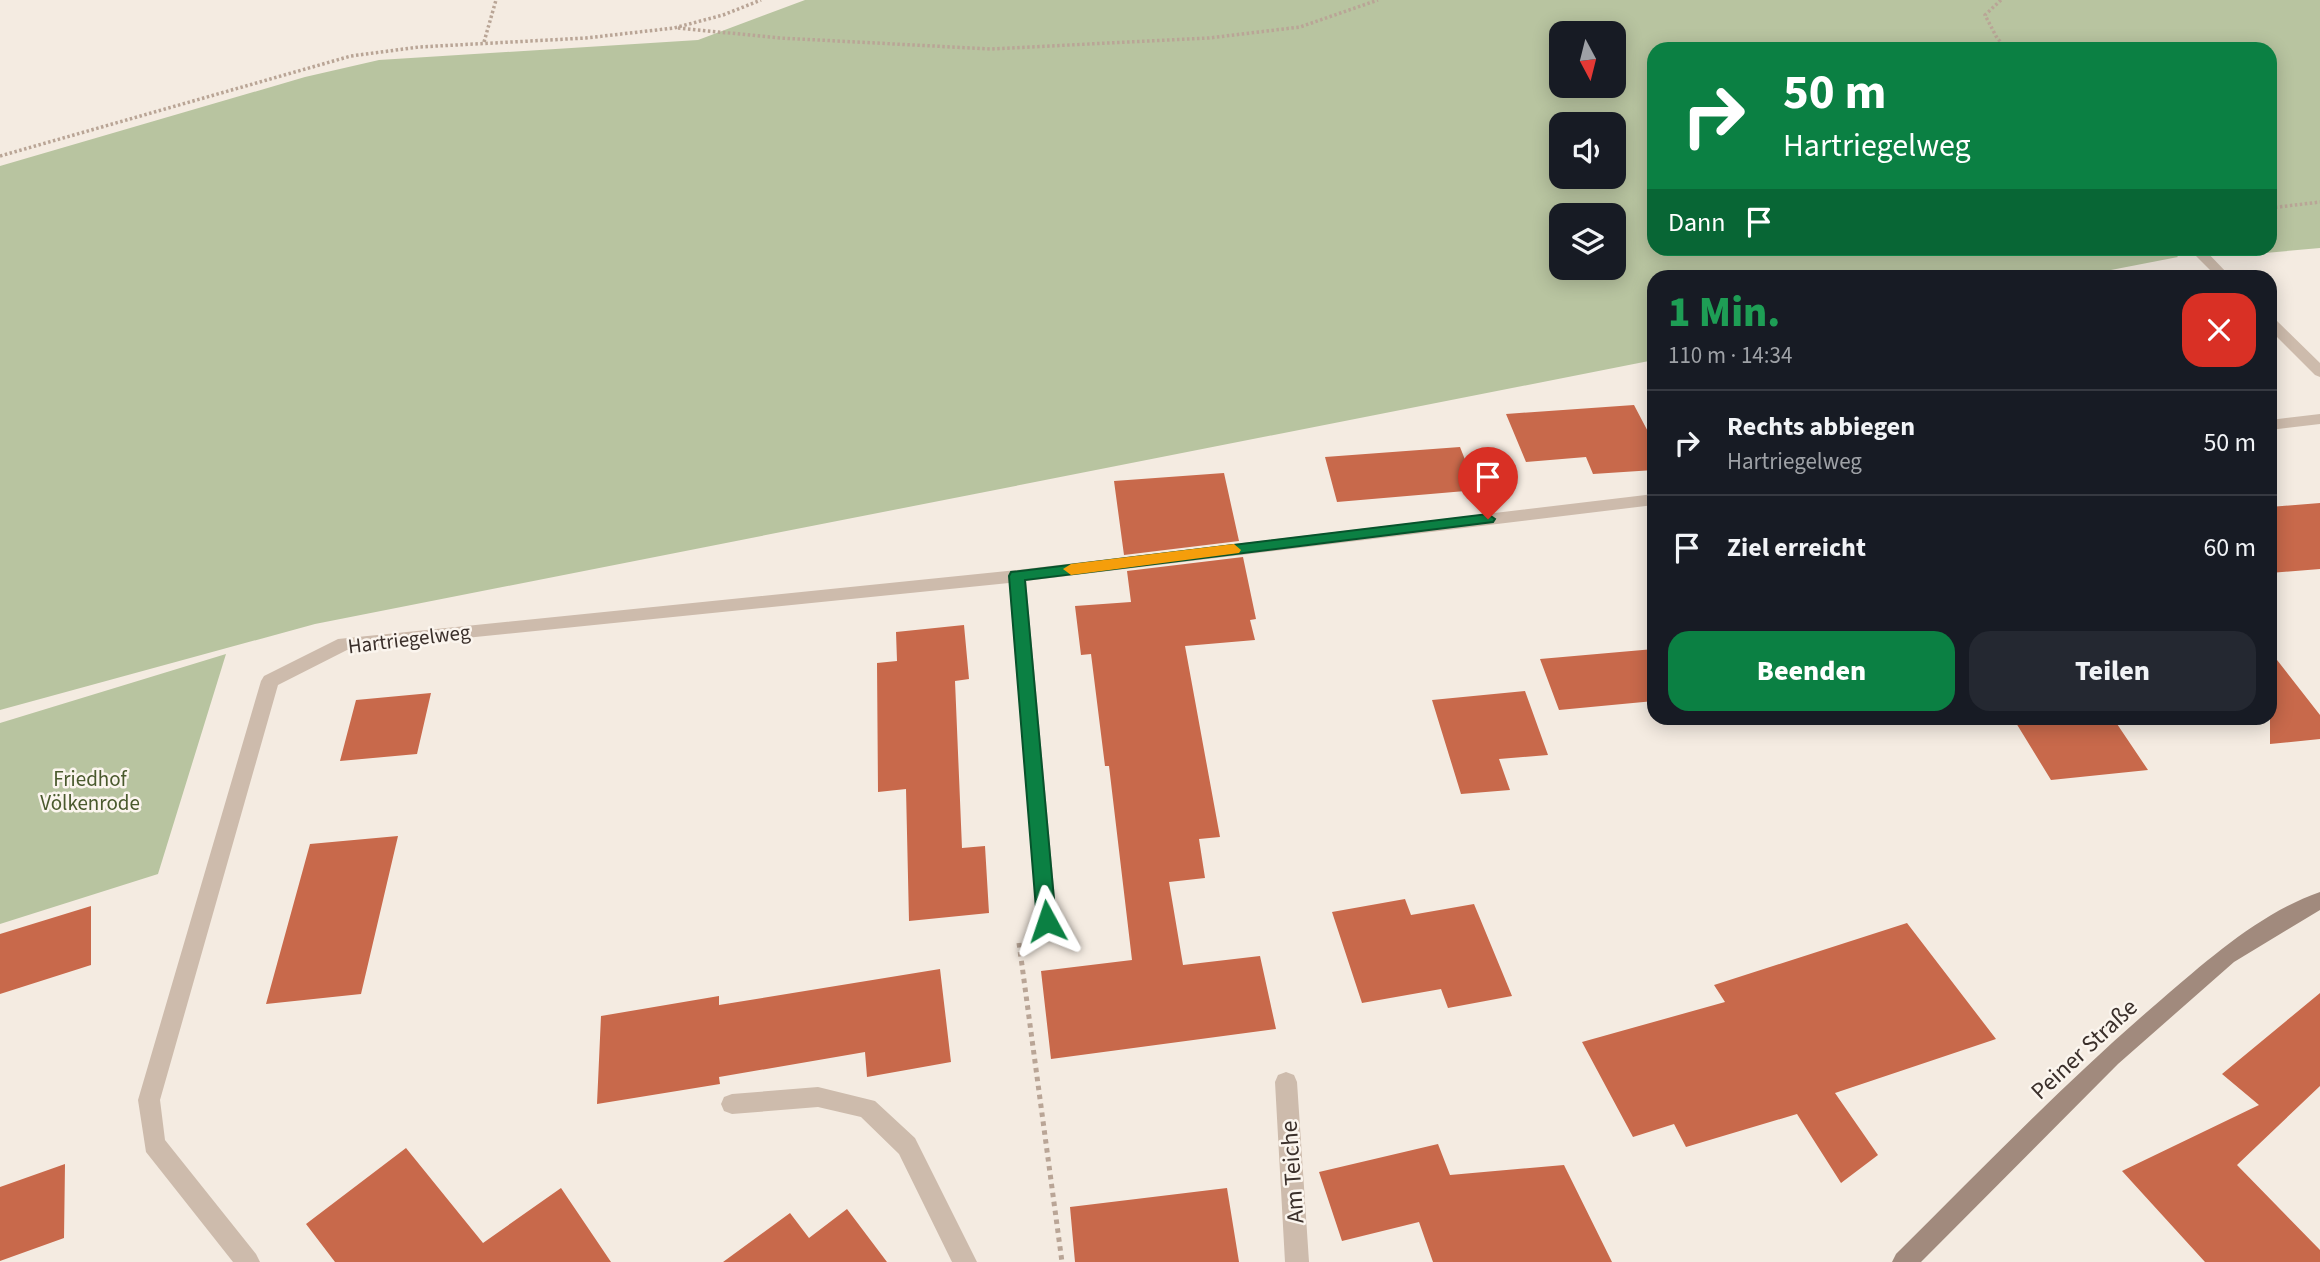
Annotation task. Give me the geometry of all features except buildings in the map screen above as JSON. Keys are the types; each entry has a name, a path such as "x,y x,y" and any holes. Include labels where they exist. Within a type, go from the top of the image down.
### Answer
{"main road":[{"name":"Peiner Straße","path":"1904,1262 2110,1057 2227,956 2295,913 2320,901"}],"street":[{"path":"2203,256 2218,270"},
{"path":"2277,329 2320,372"},
{"path":"2277,424 2320,419"},
{"name":"Hartriegelweg","path":"248,1262 154,1144 149,1100 270,681 344,644 1017,576 1647,500"},
{"path":"1017,576 1047,921"},
{"name":"Am Teiche","path":"1286,1082 1297,1262"},
{"path":"732,1104 818,1097 867,1108 907,1146 965,1262"}],"path":[{"path":"484,42 496,0"},
{"path":"0,156 351,56 484,42 586,38 674,27 723,15 761,0"},
{"path":"674,27 780,38 990,49 1209,38 1300,27 1378,0"},
{"path":"2001,0 1984,15 2001,42"},
{"path":"2277,207 2320,202"},
{"path":"1047,921 1017,928 1062,1262"}],"green space":[{"path":"805,0 2320,0 2320,248 2277,252 2277,42 1647,42 1647,256 2178,257 2111,270 1647,270 1647,361 315,624 0,710 0,166 305,77 379,60 698,40"},
{"name":"Friedhof Völkenrode","path":"226,654 158,874 0,924 0,723"}],"slow traffic":[{"path":"1071,569 1234,550"}],"route":[{"path":"1047,921 1017,576 1488,519"}]}
